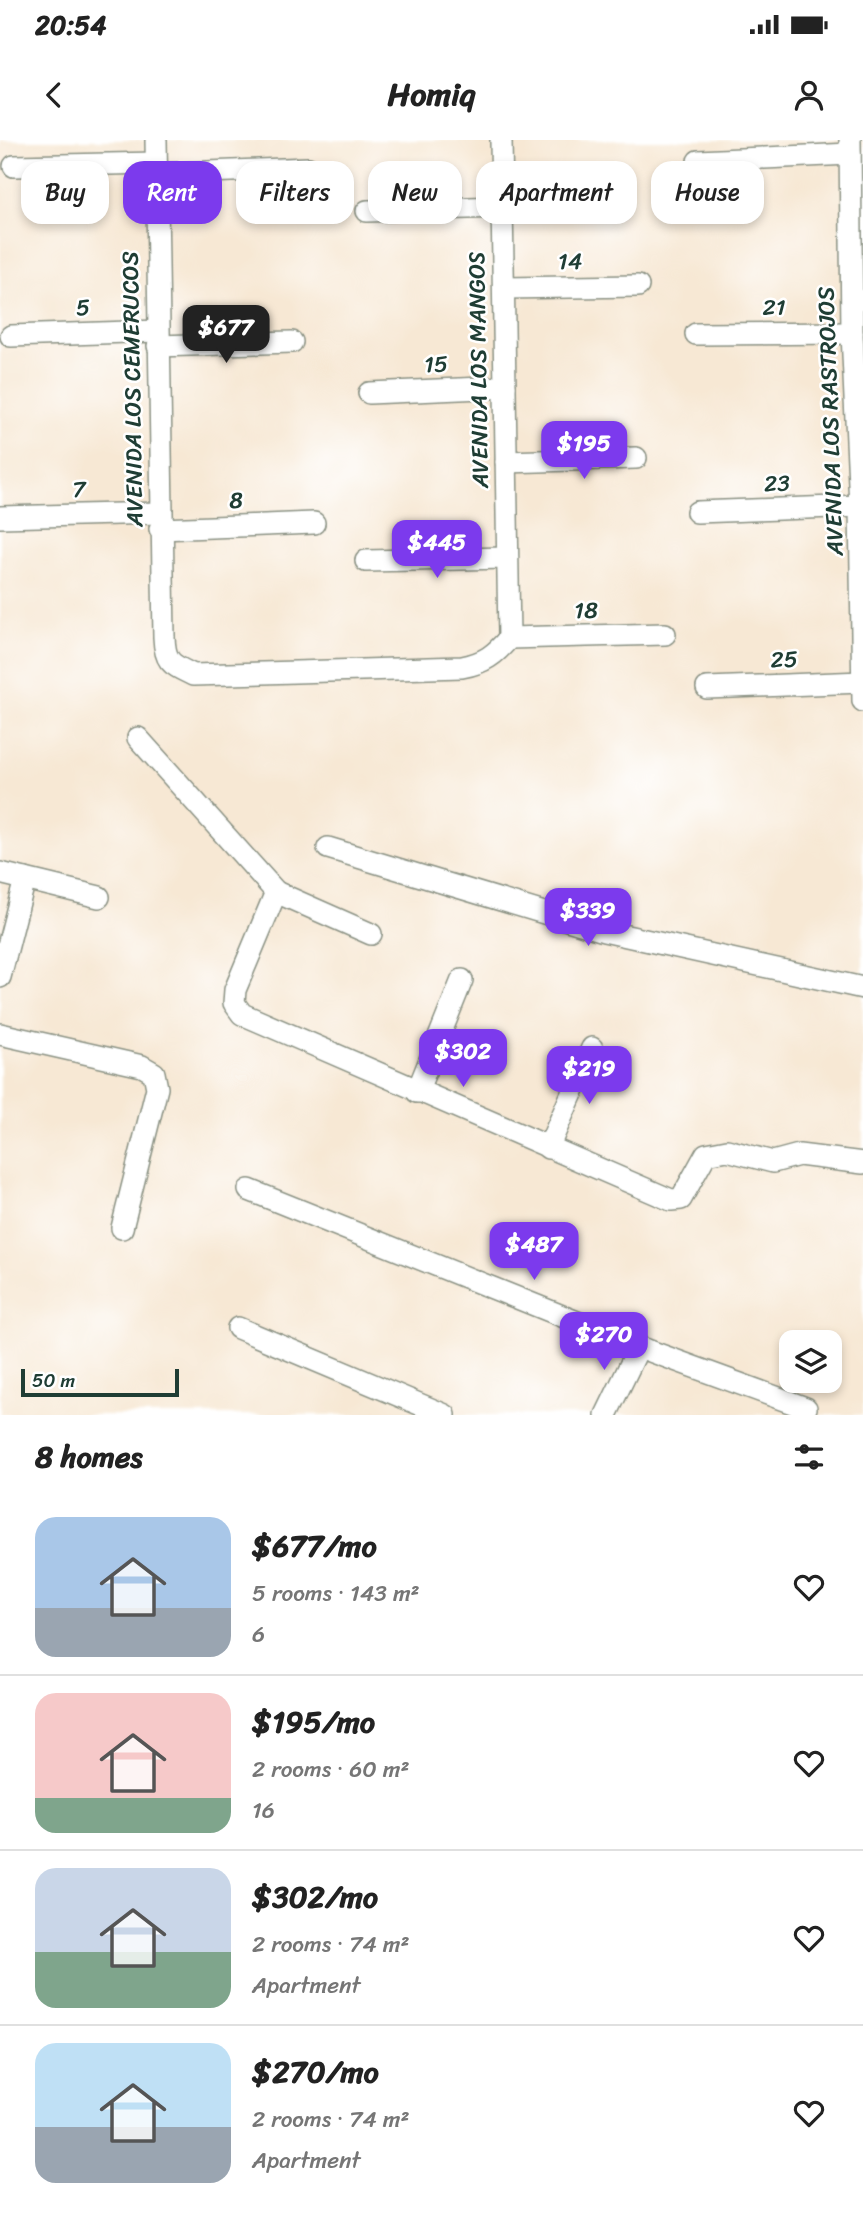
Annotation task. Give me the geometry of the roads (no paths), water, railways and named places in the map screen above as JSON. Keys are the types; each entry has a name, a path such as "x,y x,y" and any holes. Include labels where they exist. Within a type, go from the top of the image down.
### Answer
{"street":[{"name":"AVENIDA LOS CEMERUCOS","path":"156,140 156,161"},
{"name":"AVENIDA LOS MANGOS","path":"501,140 501,161"},
{"path":"698,161 850,147"},
{"name":"AVENIDA LOS RASTROJOS","path":"850,147 852,333 860,506 863,701"},
{"path":"14,166 123,168"},
{"path":"367,211 476,208"},
{"name":"AVENIDA LOS CEMERUCOS","path":"157,224 163,637 165,656 173,666 193,675 462,667 481,664 509,638"},
{"name":"AVENIDA LOS MANGOS","path":"502,224 509,638"},
{"name":"14","path":"504,288 638,286"},
{"name":"21","path":"696,334 852,333"},
{"name":"5","path":"11,336 292,342"},
{"name":"15","path":"369,393 505,387"},
{"path":"506,462 636,458"},
{"name":"23","path":"697,512 860,506"},
{"name":"7","path":"0,517 160,521"},
{"name":"8","path":"160,521 314,523"},
{"path":"366,561 508,558"},
{"name":"18","path":"509,638 665,634"},
{"name":"25","path":"708,688 862,682"},
{"path":"138,738 276,892 371,934"},
{"path":"328,848 604,932 863,988"},
{"path":"0,873 99,897"},
{"path":"0,977 25,879"},
{"path":"276,892 235,990 234,1003 242,1014 416,1092 671,1200 681,1199 706,1154 716,1151 727,1150 773,1162 799,1154 863,1163"},
{"path":"416,1092 462,980"},
{"path":"0,1034 142,1066 154,1073 157,1088 122,1228"},
{"path":"548,1148 592,1048"},
{"path":"249,1190 639,1347 806,1408"},
{"path":"238,1328 445,1415"},
{"path":"607,1415 639,1347"}]}
